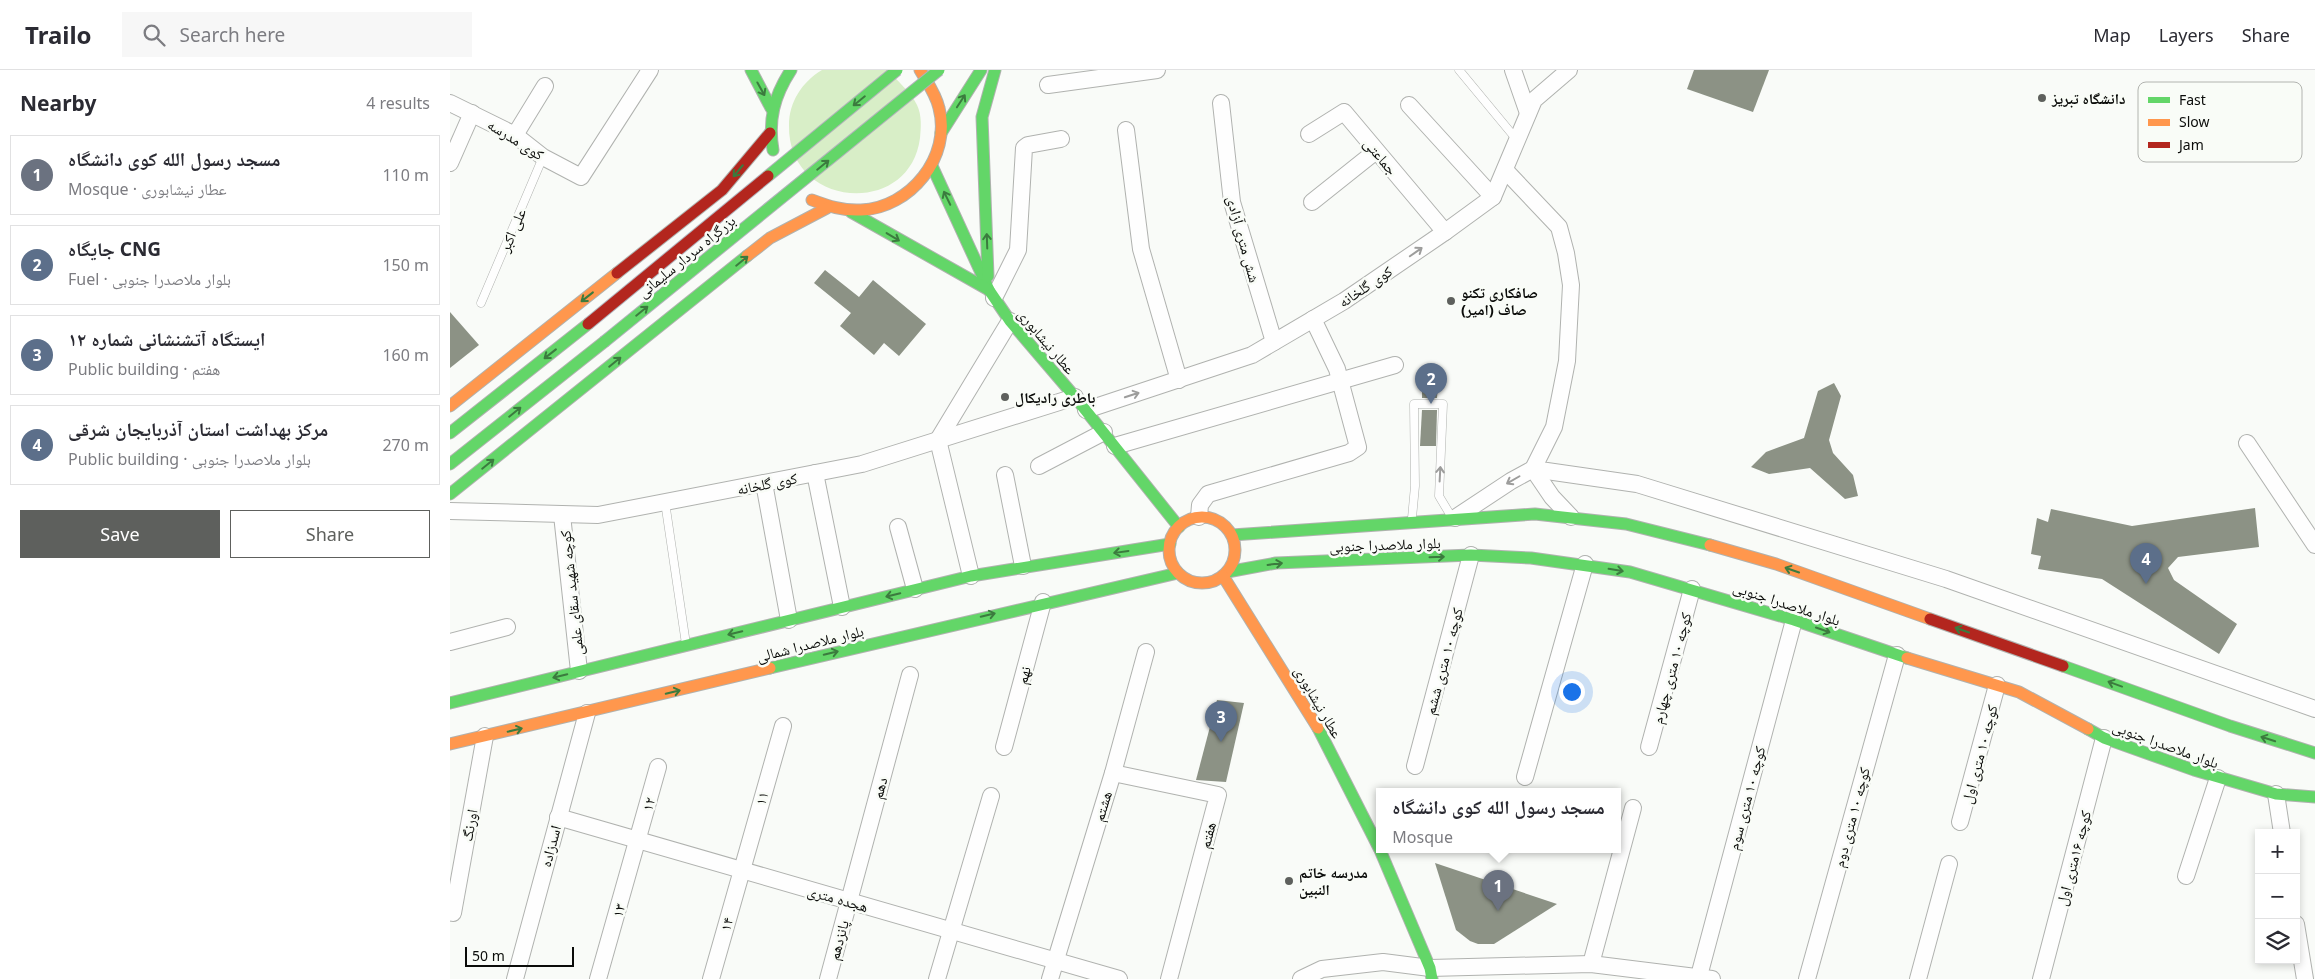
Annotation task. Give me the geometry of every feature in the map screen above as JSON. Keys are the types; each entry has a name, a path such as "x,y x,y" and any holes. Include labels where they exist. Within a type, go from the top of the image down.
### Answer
{"main road":[{"path":"751,70 772,108"},
{"path":"791,70 780,86 772,108 770,133 775,158 787,179 805,196 827,208 851,212 875,210 898,201 917,186 932,166 941,133 981,70"},
{"name":"بزرگراه سردار سلیمانی","path":"450,433 588,324 897,70"},
{"path":"920,70 932,88 940,110 941,133"},
{"name":"بزرگراه سردار سلیمانی","path":"450,464 604,342 939,70"},
{"path":"991,294 982,117 995,70"},
{"path":"450,406 722,190 770,133"},
{"name":"عطار نیشابوری","path":"932,166 991,294 1010,321 1086,410 1179,527"},
{"path":"722,190 742,193 759,206 770,225 770,238"},
{"path":"450,494 770,238 827,208"},
{"name":"عطار نیشابوری","path":"851,212 991,294"},
{"name":"بلوار ملاصدرا جنوبی","path":"1232,535 1535,514 1571,517 1657,530 1728,549 2032,654 2230,726 2315,753"},
{"path":"1199,517 1218,521 1232,535 1235,556 1225,574 1211,582 1200,583 1186,580 1178,573 1170,559 1170,544 1179,527 1191,519 1199,517"},
{"name":"بلوار ملاصدرا شمالی","path":"450,703 972,576 1023,566 1170,544"},
{"name":"بلوار ملاصدرا جنوبی","path":"1225,574 1276,563 1471,555 1531,558 1585,564 1630,572 1794,620 1897,655 2019,692 2104,738 2218,778 2276,794 2315,797"},
{"name":"بلوار ملاصدرا شمالی","path":"450,744 587,714 1043,602 1178,573"},
{"name":"عطار نیشابوری","path":"1225,574 1324,738 1376,841"},
{"name":"عطار نیشابوری","path":"1382,853 1431,974"}],"street":[{"name":"کوی مدرسه","path":"450,103 515,135 543,157 581,177 650,70"},
{"path":"1048,85 1157,70"},
{"path":"1513,70 1528,114"},
{"name":"کوی گلخانه","path":"1086,410 1252,355 1344,301 1445,232 1493,197 1534,100 1569,70"},
{"path":"515,135 544,86"},
{"name":"شش متری آزادی","path":"1221,103 1232,202 1274,342"},
{"path":"1409,105 1493,197"},
{"name":"جماعتی","path":"1309,134 1339,113 1344,112 1445,232"},
{"path":"450,163 472,113"},
{"path":"1126,130 1141,249 1178,380"},
{"path":"991,294 1018,250 1024,148 1028,145 1061,139"},
{"path":"1312,202 1376,151"},
{"path":"1453,520 1511,481 1533,469 1554,427 1567,361 1571,285 1566,252 1559,227 1505,170"},
{"path":"1199,517 1200,505 1208,494 1349,453 1358,448 1340,381 1314,319"},
{"path":"972,576 938,440 1010,321"},
{"path":"1115,446 1395,365"},
{"name":"کوی گلخانه","path":"450,511 598,516 862,464 1075,397"},
{"path":"1039,466 1104,432"},
{"path":"2247,443 2315,545"},
{"path":"1533,469 1552,497 1571,517"},
{"path":"1533,469 1637,484 1937,576 2315,709"},
{"path":"815,473 842,607"},
{"path":"1005,475 1023,566"},
{"path":"764,483 789,620"},
{"name":"کوچه شهید سقای علمی","path":"562,515 579,671"},
{"path":"898,527 915,589"},
{"name":"کوچه ۱۰ متری ششم","path":"1414,766 1471,555"},
{"path":"1525,777 1585,564"},
{"name":"کوچه ۱۰ متری چهارم","path":"1650,747 1692,589"},
{"name":"نهم","path":"1004,748 1043,602"},
{"name":"کوچه ۱۰ متری سوم","path":"1706,977 1794,620"},
{"path":"450,642 506,627"},
{"name":"هشتم","path":"1050,979 1113,773 1146,652"},
{"name":"کوچه ۱۰ متری دوم","path":"1807,979 1897,655"},
{"name":"دهم","path":"848,902 910,674"},
{"name":"کوچه ۱۰ متری اول","path":"1960,822 1997,685"},
{"name":"اسدزاده","path":"515,979 587,714"},
{"name":"۱۱","path":"740,870 783,726"},
{"name":"اورنگ","path":"453,913 485,736"},
{"name":"کوچه ۱۶متری اول","path":"2041,979 2104,738"},
{"name":"۱۲","path":"638,840 658,767"},
{"name":"هفتم","path":"1113,773 1218,795 1169,979"},
{"path":"2186,876 2218,778"},
{"path":"2276,794 2281,829"},
{"path":"937,979 991,796"},
{"path":"1621,853 1633,808"},
{"name":"هجده متری","path":"558,817 1119,979"},
{"name":"۱۳","path":"598,979 638,840"},
{"path":"1591,964 1621,853"},
{"path":"1918,979 1949,864"},
{"name":"۱۴","path":"711,979 740,870"},
{"name":"پانزدهم","path":"828,979 848,902"},
{"path":"2300,948 2305,979"},
{"path":"1301,979 1322,969 1383,962 1431,974 1591,964 1706,977"}],"lane":[{"path":"1459,70 1517,140"},
{"name":"علی اکبر","path":"481,303 543,157"},
{"path":"1412,522 1415,486 1414,404 1443,404 1439,496 1453,520"},
{"path":"665,502 686,646"}],"green space":[{"path":"822,70 888,70 914,100 919,109 920,138 911,164 895,182 874,191 850,193 827,187 807,174 794,153 789,125 791,108 798,93 808,80"}],"building":[{"path":"1694,70 1769,70 1753,112 1687,89"},
{"path":"825,270 859,297 873,280 926,324 899,356 884,343 874,355 840,326 851,313 814,283"},
{"path":"450,312 479,345 450,368"},
{"path":"1834,383 1841,396 1829,440 1833,453 1853,475 1858,496 1845,499 1810,468 1769,474 1751,467 1766,452 1804,438 1818,391"},
{"path":"1422,385 1438,385 1437,398 1422,398"},
{"path":"1422,410 1437,410 1436,446 1420,446"},
{"path":"2255,508 2259,547 2178,557 2168,568 2174,580 2237,624 2219,654 2102,579 2038,569 2041,556 2031,554 2037,518 2048,522 2051,509 2132,526"},
{"path":"1217,700 1244,703 1226,782 1196,780"},
{"path":"1435,863 1557,904 1494,944 1478,944 1470,941 1456,930"}],"traffic: fast":[{"path":"751,70 771,108"},
{"path":"773,150 771,128 774,108 780,89 791,70"},
{"path":"768,176 897,70"},
{"path":"604,342 939,70"},
{"path":"941,133 981,70"},
{"path":"988,276 982,117 995,70"},
{"path":"932,166 989,290 1010,321 1075,397 1179,527"},
{"path":"851,212 989,290"},
{"path":"450,494 747,256"},
{"path":"450,433 588,324"},
{"path":"450,464 604,342"},
{"path":"1232,535 1535,514 1626,524 1710,545"},
{"path":"450,703 971,576 1170,544"},
{"path":"1227,572 1276,563 1471,555 1531,558 1630,572 1794,620 1907,658"},
{"path":"770,668 1178,573"},
{"path":"2063,666 2230,726 2315,753"},
{"path":"1318,728 1376,842"},
{"path":"2088,729 2104,738 2194,770 2276,794 2315,797"},
{"path":"1381,853 1430,968 1432,979"}],"traffic: slow":[{"path":"812,200 848,210 879,207 896,200 911,190 923,177 933,161 939,144 941,126 936,98 920,70"},
{"path":"747,256 770,238 827,208"},
{"path":"450,406 617,273"},
{"path":"1202,517 1215,519 1230,532 1233,537 1235,550 1233,563 1220,578 1215,581 1202,583 1189,581 1174,568 1171,563 1169,550 1171,537 1184,522 1189,519 1202,517"},
{"path":"1710,545 1776,564 1930,619"},
{"path":"1223,576 1318,728"},
{"path":"1907,658 2019,692 2088,729"},
{"path":"450,744 770,668"}],"traffic: jam":[{"path":"617,273 722,190 770,133"},
{"path":"588,324 768,176"},
{"path":"1930,619 2063,666"}],"place":[{"name":"دانشگاه تبریز","path":"2042,98"},
{"name":"صافکاری تکنو صاف (امیر)","path":"1451,301"},
{"name":"باطری رادیکال","path":"1005,397"},
{"name":"جایگاه CNG","path":"1431,404"},
{"name":"مرکز بهداشت استان آذربایجان شرقی","path":"2146,584"},
{"name":"ایستگاه آتشنشانی شماره ۱۲","path":"1221,742"},
{"name":"مدرسه خاتم النبین","path":"1289,881"},
{"name":"مسجد رسول الله کوی دانشگاه","path":"1498,911"}]}
